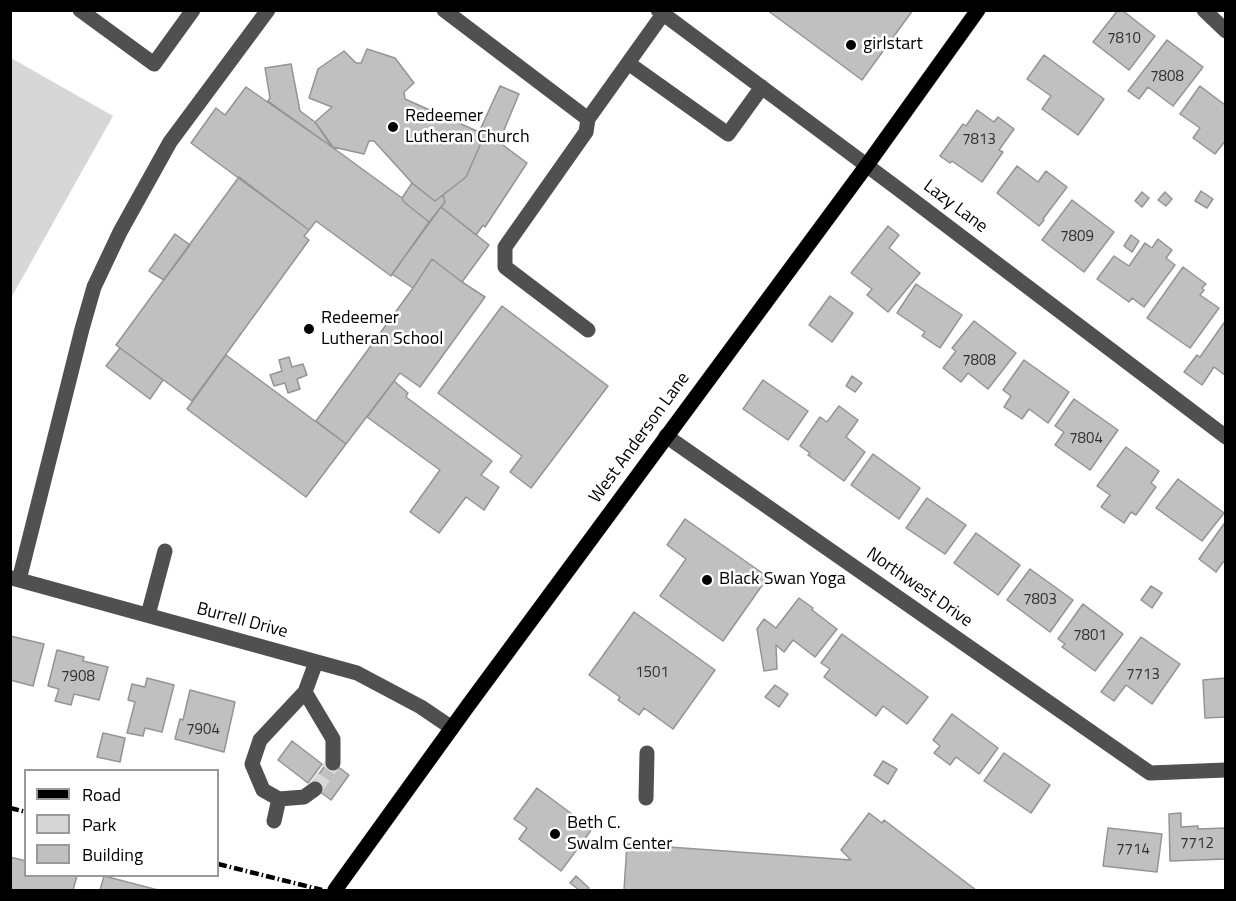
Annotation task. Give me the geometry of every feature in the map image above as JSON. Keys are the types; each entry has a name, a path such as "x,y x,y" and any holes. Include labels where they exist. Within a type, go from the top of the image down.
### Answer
{"main road":[{"name":"West Anderson Lane","path":"335,891 978,10"}],"street":[{"path":"80,10 154,64 193,10"},
{"path":"15,579 94,287 120,232 170,142 268,10"},
{"path":"444,10 588,119"},
{"path":"1204,10 1226,31"},
{"path":"588,330 505,267 505,248 586,132 588,119 661,12"},
{"name":"Lazy Lane","path":"661,12 1226,437"},
{"path":"627,63 728,134 762,87"},
{"name":"Northwest Drive","path":"666,436 1150,773 1226,770"},
{"path":"148,615 165,551"},
{"name":"Burrell Drive","path":"15,579 357,673 421,707 452,728"},
{"path":"315,789 304,796 279,799 263,790 252,764 260,740 305,692 316,662"},
{"path":"305,692 333,739 333,763"},
{"path":"646,798 647,753"},
{"path":"274,821 279,799"}],"green space":[{"path":"11,58 113,116 11,298"}],"building":[{"name":"girlstart","path":"767,10 913,10 862,80"},
{"path":"1118,10 1122,10 1155,36 1129,70 1093,42"},
{"path":"1167,40 1203,67 1173,106 1148,87 1139,99 1128,91"},
{"name":"Redeemer Lutheran Church","path":"367,49 395,58 414,83 404,92 405,99 479,132 482,141 466,177 435,201 414,185 374,141 369,141 364,154 333,147 315,122 332,107 309,98 318,69 344,51 356,63 361,63"},
{"path":"1044,55 1104,99 1078,135 1042,109 1051,96 1027,79"},
{"path":"291,64 300,111 315,122 332,147 268,101 270,98 265,68"},
{"path":"500,86 519,94 499,142 482,141 479,132"},
{"path":"1200,86 1226,104 1226,140 1215,154 1193,138 1200,128 1180,114"},
{"path":"246,87 402,198 429,222 391,276 316,221 309,230 191,143 216,108 225,115"},
{"path":"977,110 994,122 998,117 1014,129 999,150 1003,152 982,182 952,161 950,163 940,156 963,124 966,126"},
{"path":"482,141 499,142 527,163 485,227 483,225 476,235 441,207 445,202 443,195 466,177"},
{"path":"1017,166 1038,182 1046,171 1067,187 1039,226 997,193"},
{"path":"239,177 309,230 304,236 309,240 192,401 116,345"},
{"path":"412,183 435,201 443,195 445,202 429,222 402,198"},
{"path":"1201,191 1213,199 1207,208 1195,201"},
{"path":"1142,192 1149,198 1142,207 1135,201"},
{"path":"1165,192 1172,199 1166,206 1158,200"},
{"path":"1072,200 1114,232 1084,272 1042,240"},
{"path":"441,207 489,245 462,282 432,259 413,288 392,274"},
{"path":"888,226 899,235 889,248 920,273 888,312 867,295 872,289 851,273"},
{"path":"175,234 190,245 164,280 149,271"},
{"path":"1131,235 1139,241 1132,252 1124,246"},
{"path":"1158,239 1172,250 1166,258 1175,265 1144,307 1132,298 1129,302 1097,279 1114,256 1129,266 1145,243 1152,248"},
{"path":"432,259 485,297 420,387 400,373 346,444 316,421"},
{"path":"1183,267 1206,284 1200,295 1219,308 1190,348 1147,318"},
{"path":"916,284 962,315 940,348 922,336 925,332 897,313"},
{"path":"830,296 853,313 832,342 809,325"},
{"path":"502,306 608,386 531,488 510,472 522,456 438,393"},
{"path":"1226,320 1226,376 1214,367 1202,385 1184,372 1197,355 1200,357"},
{"path":"974,321 1016,353 988,389 968,373 961,382 943,368 956,351 952,348"},
{"path":"120,348 163,380 150,399 106,366"},
{"path":"226,355 346,444 306,497 187,409"},
{"path":"289,357 292,367 303,364 307,375 297,379 300,389 288,393 285,383 274,386 270,375 282,371 279,360"},
{"path":"1024,360 1069,392 1048,423 1029,409 1022,419 1004,407 1011,396 1003,390"},
{"path":"852,376 862,383 855,392 846,386"},
{"path":"763,380 808,411 788,440 743,409"},
{"path":"394,381 408,393 406,397 492,461 481,475 499,487 484,510 466,497 439,533 410,512 440,470 367,417"},
{"path":"1074,399 1118,430 1090,470 1055,445 1064,432 1055,426"},
{"path":"839,406 858,420 846,437 865,452 844,481 808,455 810,453 800,446 820,417 827,422"},
{"path":"1126,447 1159,471 1151,483 1156,487 1136,515 1131,512 1124,523 1101,507 1110,495 1097,486"},
{"path":"873,454 920,488 899,519 851,485"},
{"path":"1178,479 1224,513 1202,541 1156,508"},
{"path":"927,498 966,525 945,554 906,528"},
{"path":"685,519 768,577 723,641 660,596 686,559 667,545"},
{"path":"1226,521 1226,563 1223,562 1216,572 1199,559"},
{"path":"976,533 1020,565 998,595 954,563"},
{"path":"1030,569 1073,600 1050,632 1007,600"},
{"path":"1151,586 1162,593 1152,608 1141,600"},
{"path":"799,598 837,629 815,657 793,640 784,652 776,645 777,669 764,671 757,629 764,619 776,628"},
{"path":"1083,604 1123,634 1095,671 1062,647 1065,644 1058,639"},
{"path":"634,612 715,670 673,729 644,708 639,715 618,700 620,697 589,675"},
{"path":"842,634 928,697 907,724 883,706 876,716 824,677 830,669 821,663"},
{"path":"10,636 44,644 33,686 10,680"},
{"path":"1141,637 1180,664 1152,704 1126,685 1114,701 1101,692"},
{"path":"57,650 84,657 83,661 108,667 99,700 74,694 71,705 55,701 59,689 48,686"},
{"path":"147,678 174,685 162,732 145,728 143,736 127,733 135,702 128,700 132,684 145,687"},
{"path":"1226,678 1226,717 1205,718 1203,680"},
{"path":"775,685 788,694 779,707 765,697"},
{"path":"190,690 235,702 224,752 175,739 180,719 183,720"},
{"path":"952,714 998,748 979,774 956,757 950,765 934,753 940,746 933,740"},
{"path":"103,733 125,738 120,762 97,757"},
{"path":"292,741 322,764 308,783 278,760"},
{"path":"1004,753 1050,785 1031,813 984,781"},
{"path":"329,760 349,775 331,800 311,785"},
{"path":"883,761 897,769 888,784 874,775"},
{"name":"Beth C. Swalm Center","path":"537,788 592,829 561,871 519,839 527,828 514,819"},
{"path":"869,813 882,823 884,820 976,890 624,890 627,844 851,860 841,850"},
{"path":"1181,813 1181,827 1226,828 1226,859 1170,861 1169,814"},
{"path":"1108,828 1162,834 1157,872 1103,866"},
{"path":"10,857 24,860 24,877 77,877 73,890 10,890"},
{"path":"576,876 589,888 587,890 579,890 570,883"},
{"path":"104,877 108,877 158,890 100,890"}],"tunnel":[{"path":"315,789 333,763"}],"railway":[{"path":"10,808 24,812"},
{"path":"219,864 322,890"}],"place":[{"name":"girlstart","path":"851,45"},
{"name":"Redeemer Lutheran Church","path":"393,127"},
{"name":"Redeemer Lutheran School","path":"309,329"},
{"name":"Black Swan Yoga","path":"707,580"},
{"name":"Beth C. Swalm Center","path":"555,834"}]}
